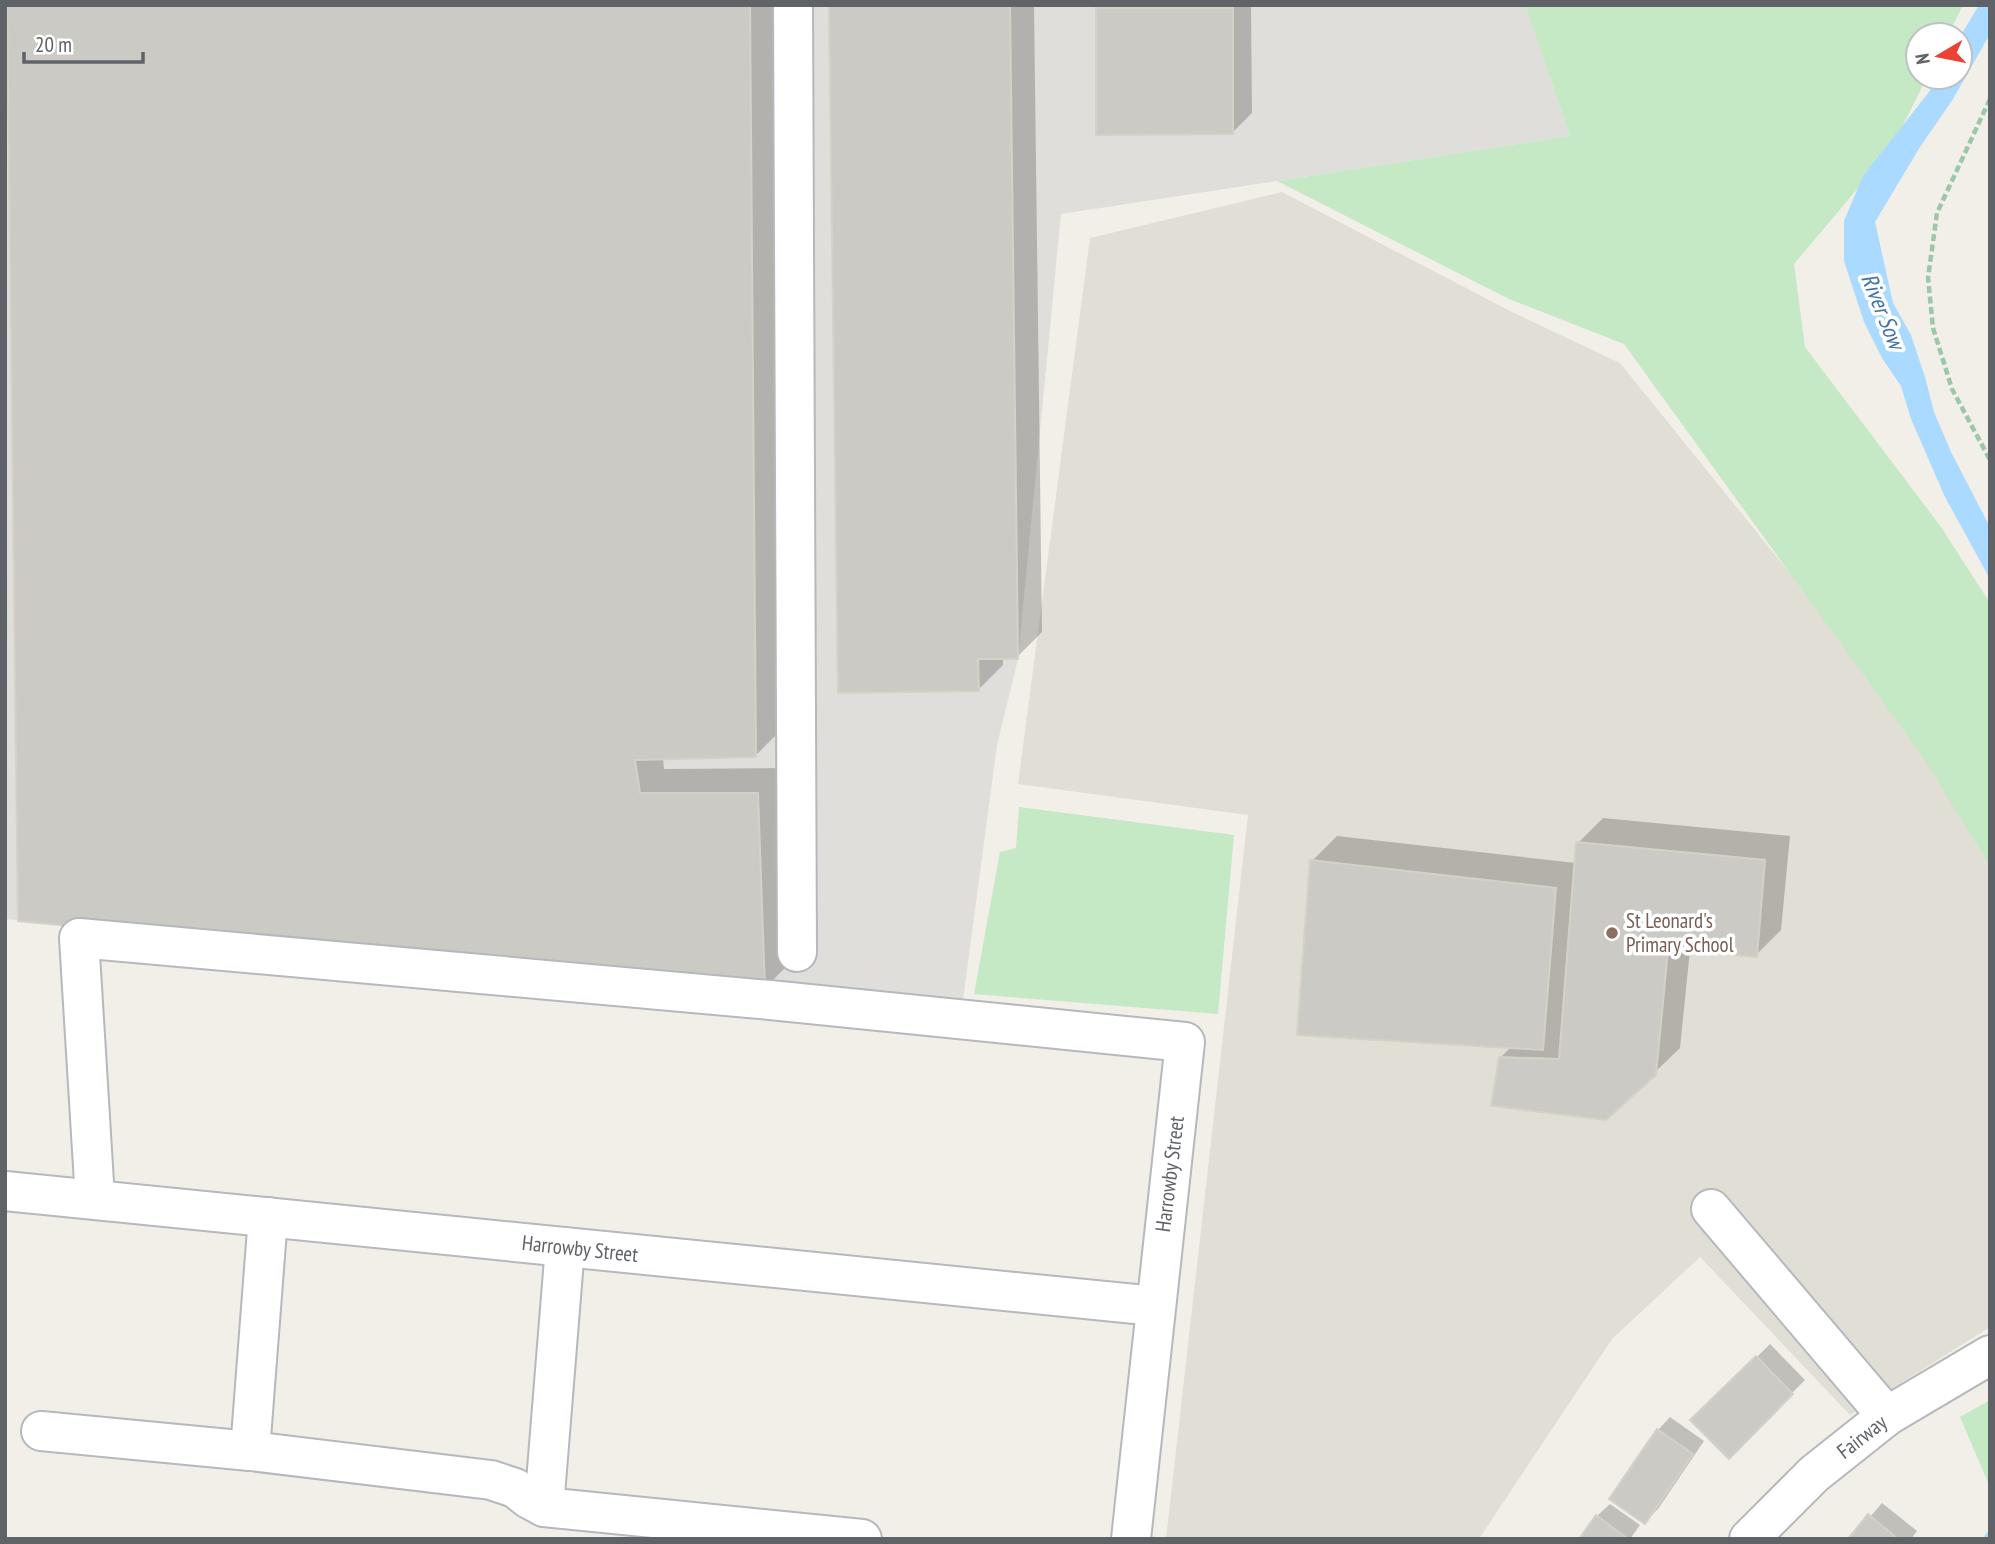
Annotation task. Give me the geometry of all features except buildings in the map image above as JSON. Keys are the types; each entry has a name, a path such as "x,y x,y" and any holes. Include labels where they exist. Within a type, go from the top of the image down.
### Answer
{"street":[{"path":"793,5 797,952"},
{"name":"Harrowby Street","path":"94,1199 79,937 757,999 1185,1042 1131,1539"},
{"name":"Harrowby Street","path":"5,1191 1155,1306"},
{"path":"1711,1209 1887,1416"},
{"path":"250,1451 268,1217"},
{"path":"544,1507 565,1247"},
{"name":"Fairway","path":"1749,1539 1814,1474 1887,1416 1990,1355"},
{"path":"41,1431 250,1451 491,1480 515,1488 544,1507 862,1539"}],"path":[{"path":"1990,99 1937,213 1928,278 1933,328 1952,389 1990,460"}],"shaded area":[{"path":"5,5 1525,5 1570,136 1061,214 1018,659 997,745 963,1000 765,990 5,919"},
{"name":"St Leonard's Primary School","path":"1282,192 1512,312 1620,363 1924,739 1990,846 1990,1327 1850,1415 1700,1257 1612,1339 1479,1539 1166,1539 1248,815 1018,784 1090,238"}],"green space":[{"path":"1525,5 1963,5 1955,21 1904,21 1904,91 1920,91 1891,149 1794,264 1805,347 1941,527 1990,603 1990,866 1923,757 1624,344 1509,299 1277,181 1570,136"},
{"path":"5,425 8,635 5,635"},
{"path":"1019,807 1234,835 1218,1014 974,994 1000,852 1016,848"},
{"path":"1990,1400 1990,1487 1960,1417"}],"water":[{"path":"1979,5 1990,5 1990,34 1974,62 1974,21 1970,21"},
{"name":"River Sow","path":"1958,91 1875,222 1893,303 1911,335 1934,412 1951,452 1990,527 1990,579 1945,497 1911,419 1901,386 1882,358 1864,322 1844,261 1844,221 1863,176 1929,92"}],"place":[{"name":"St Leonard's Primary School","path":"1612,933"}]}
